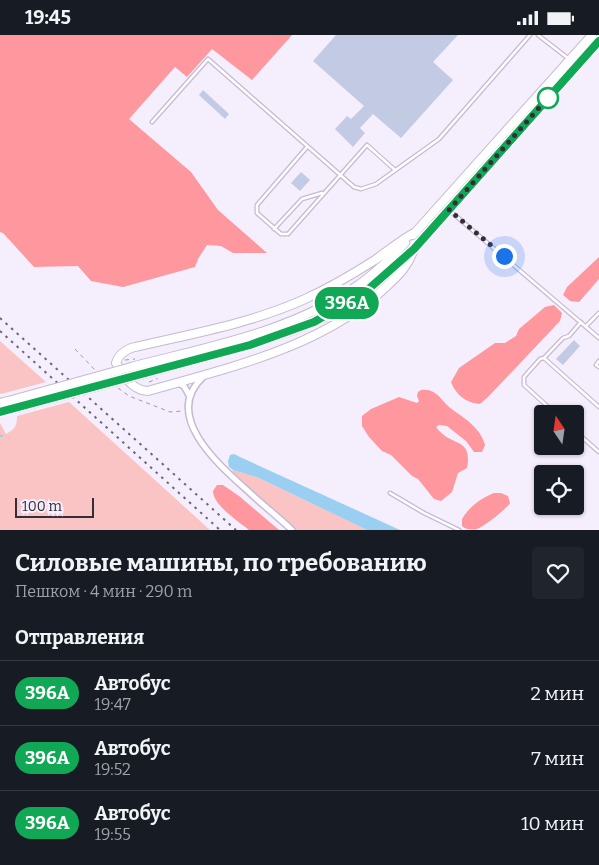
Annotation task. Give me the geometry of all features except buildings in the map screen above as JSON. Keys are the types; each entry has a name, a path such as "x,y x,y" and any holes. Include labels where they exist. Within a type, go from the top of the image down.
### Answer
{"street":[{"path":"4,402 254,334 291,322 313,312 353,289 373,273 416,232 592,35"},
{"path":"0,412 250,345 318,320 364,293 414,249 599,41"},
{"path":"414,249 410,262 371,300 334,326 292,346 148,391 141,391 132,385 116,363 125,351 132,348 244,322 307,298 368,265 405,237 416,232"},
{"path":"189,395 194,385 207,373"},
{"path":"177,383 184,386 189,395 190,418 201,445 228,474 292,530"}],"lane":[{"path":"152,123 208,59 339,175 354,187 361,189 376,184 442,135 530,35"},
{"path":"538,35 570,60"},
{"path":"307,147 257,205 257,213 281,234 288,234 367,145 396,170"},
{"path":"274,229 302,199 324,193"},
{"path":"449,210 599,338"},
{"path":"586,326 599,313"},
{"path":"546,405 524,385 524,377 540,359 544,358 563,338 569,336 581,322"},
{"path":"544,358 599,407"},
{"path":"599,361 596,365 599,367"},
{"path":"584,439 599,452"},
{"path":"390,493 424,513 459,530"}],"path":[{"path":"126,360 135,357"},
{"path":"149,381 157,379"}],"shaded area":[{"path":"0,35 292,35 252,80 212,49 187,77 175,67 129,119 191,172 218,210 267,253 233,253 221,246 207,245 195,267 123,287 91,281 78,266 34,267 0,232"},
{"path":"599,257 599,279 579,302 570,301 563,295 567,287"},
{"path":"554,305 562,313 560,321 488,397 480,404 466,400 456,391 451,382 459,368 495,343 505,343 516,336 519,329 545,307"},
{"path":"0,341 46,382 1,394"},
{"path":"421,390 435,393 449,407 468,421 477,429 485,445 482,452 474,452 466,441 447,426 439,425 436,427 448,438 464,447 468,458 467,468 458,473 452,492 441,501 434,499 418,479 412,476 391,455 382,451 362,426 362,416 371,409 399,397 417,403 419,401 418,392"},
{"path":"69,402 210,530 0,530 0,423 6,434 15,427 17,416"},
{"path":"233,470 259,478 367,530 295,530 233,478 231,474"},
{"path":"217,485 223,485 239,496 279,530 249,530 217,502 213,491"},
{"path":"494,493 508,496 510,503 504,510 477,529 469,529 462,526 462,519 468,511 484,497"}],"water":[{"path":"234,454 400,530 367,530 259,478 233,470 229,467 228,461 230,455"}],"railway":[{"path":"0,318 236,530"},
{"path":"0,331 220,530"}],"bus line":[{"name":"396А","path":"0,412 250,345 300,328 327,316 364,293 414,249 599,41"}],"route":[{"path":"504,256 449,210 552,93 548,98"}]}
